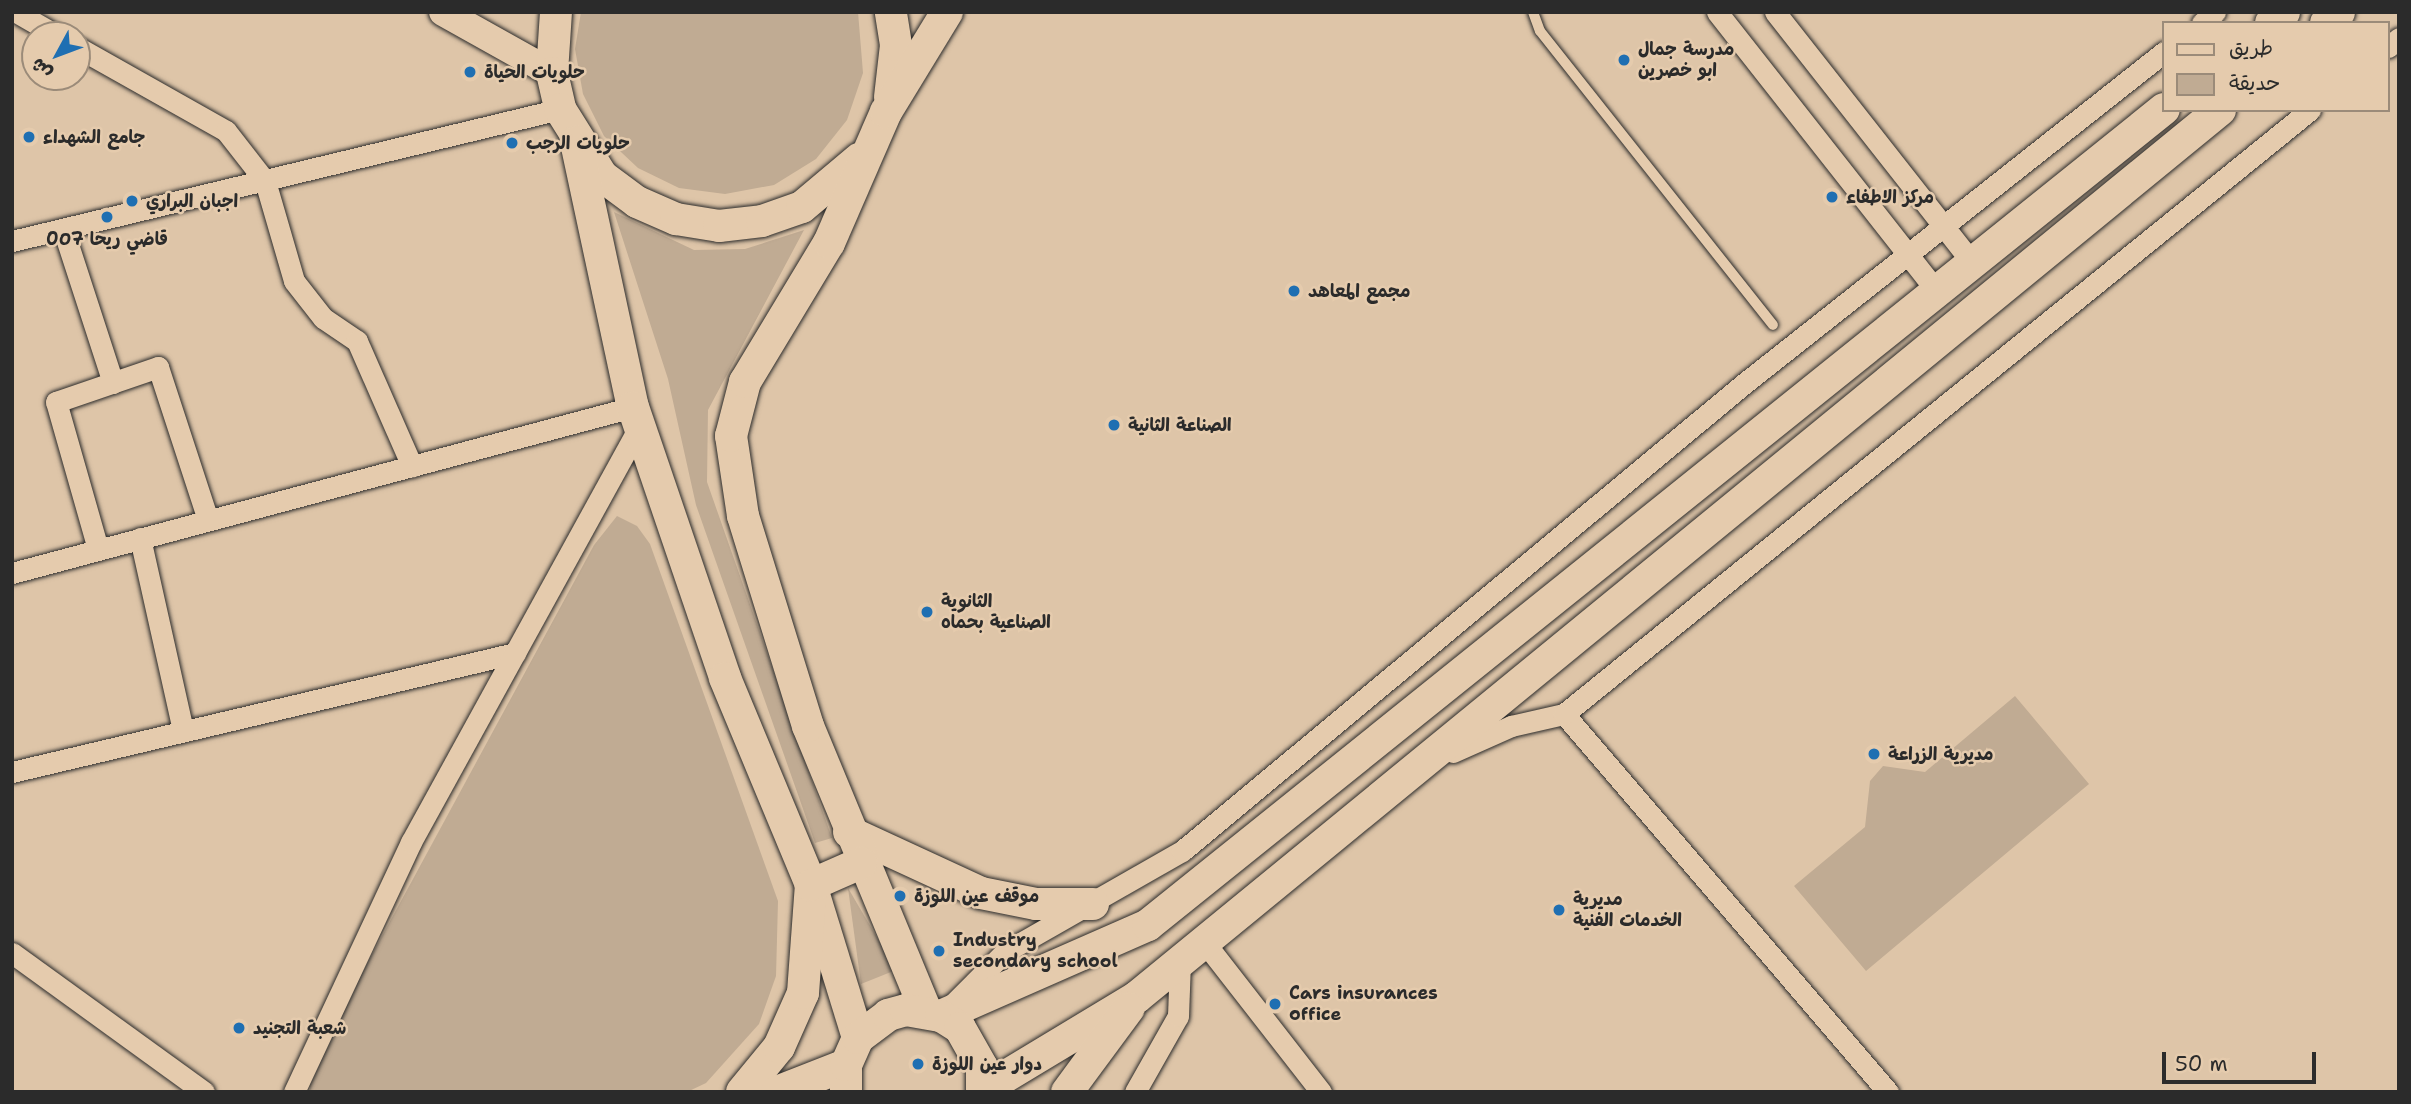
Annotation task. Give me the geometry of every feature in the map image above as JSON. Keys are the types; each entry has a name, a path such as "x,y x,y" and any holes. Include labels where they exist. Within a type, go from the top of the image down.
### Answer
{"main road":[{"path":"443,12 552,73"},
{"path":"556,12 552,73 560,109 576,142 603,176 637,202 676,219 719,226 772,218 838,183 866,150 947,12"},
{"path":"891,12 894,79 886,112 829,243 745,382 731,436 743,516 808,726 861,863 934,1013 974,1046 982,1091 1137,997 2218,112"},
{"path":"777,1092 850,1065 888,1015 934,1013 1148,925 2162,111"},
{"path":"576,142 636,417 726,678 811,885 850,1065"},
{"path":"849,832 981,893 1036,904 1093,904"},
{"path":"811,885 861,863"},
{"path":"742,1092 779,1047 803,993 811,885"},
{"path":"1067,1092 1137,997"}],"street":[{"path":"16,12 32,21"},
{"path":"1717,12 1937,292"},
{"path":"1776,12 1973,264"},
{"path":"934,1013 1005,952 1182,851 1905,253 2162,54"},
{"path":"91,55 226,131 265,180 294,281 323,318 357,341 412,466"},
{"path":"12,242 560,109"},
{"path":"1369,806 1470,741 1564,714 2307,112"},
{"path":"63,229 113,383"},
{"path":"98,550 56,402 158,367 208,520"},
{"path":"12,573 412,466 636,417"},
{"path":"294,1092 411,842 515,653 636,417"},
{"path":"140,538 183,731"},
{"path":"12,772 515,653"},
{"path":"1564,714 1888,1092"},
{"path":"1135,1092 1178,1016 1193,952"},
{"path":"1193,952 1321,1092"},
{"path":"12,953 204,1092"}],"lane":[{"path":"1533,12 1540,31 1773,325"}],"green space":[{"path":"581,12 858,12 863,73 847,120 816,159 774,185 725,194 679,188 638,168 604,136 583,94 575,49"},
{"path":"614,212 694,250 745,249 804,230 708,410 707,482 832,838 815,843 696,505 668,379"},
{"path":"617,516 637,526 650,544 778,901 776,976 759,1024 706,1083 687,1092 310,1092 310,1069 594,545"},
{"path":"2015,696 2089,784 1866,971 1794,886 1865,827 1870,781 1883,766 1925,772"},
{"path":"848,888 896,970 861,984"}],"place":[{"name":"مدرسة جمال ابو خصرين","path":"1624,60"},
{"name":"حلويات الحياة","path":"470,72"},
{"name":"جامع الشهداء","path":"29,137"},
{"name":"حلويات الرجب","path":"512,143"},
{"name":"مركز الاطفاء","path":"1832,197"},
{"name":"اجبان البراري","path":"132,201"},
{"name":"قاضي ريحا 007","path":"107,217"},
{"name":"مجمع المعاهد","path":"1294,291"},
{"name":"الصناعة الثانية","path":"1114,425"},
{"name":"الثانوية الصناعية بحماه","path":"927,612"},
{"name":"مديرية الزراعة","path":"1874,754"},
{"name":"موقف عين اللوزة","path":"900,896"},
{"name":"مديرية الخدمات الفنية","path":"1559,910"},
{"name":"Industry secondary school","path":"939,951"},
{"name":"Cars insurances office","path":"1275,1004"},
{"name":"شعبة التجنيد","path":"239,1028"},
{"name":"دوار عين اللوزة","path":"918,1064"}]}
